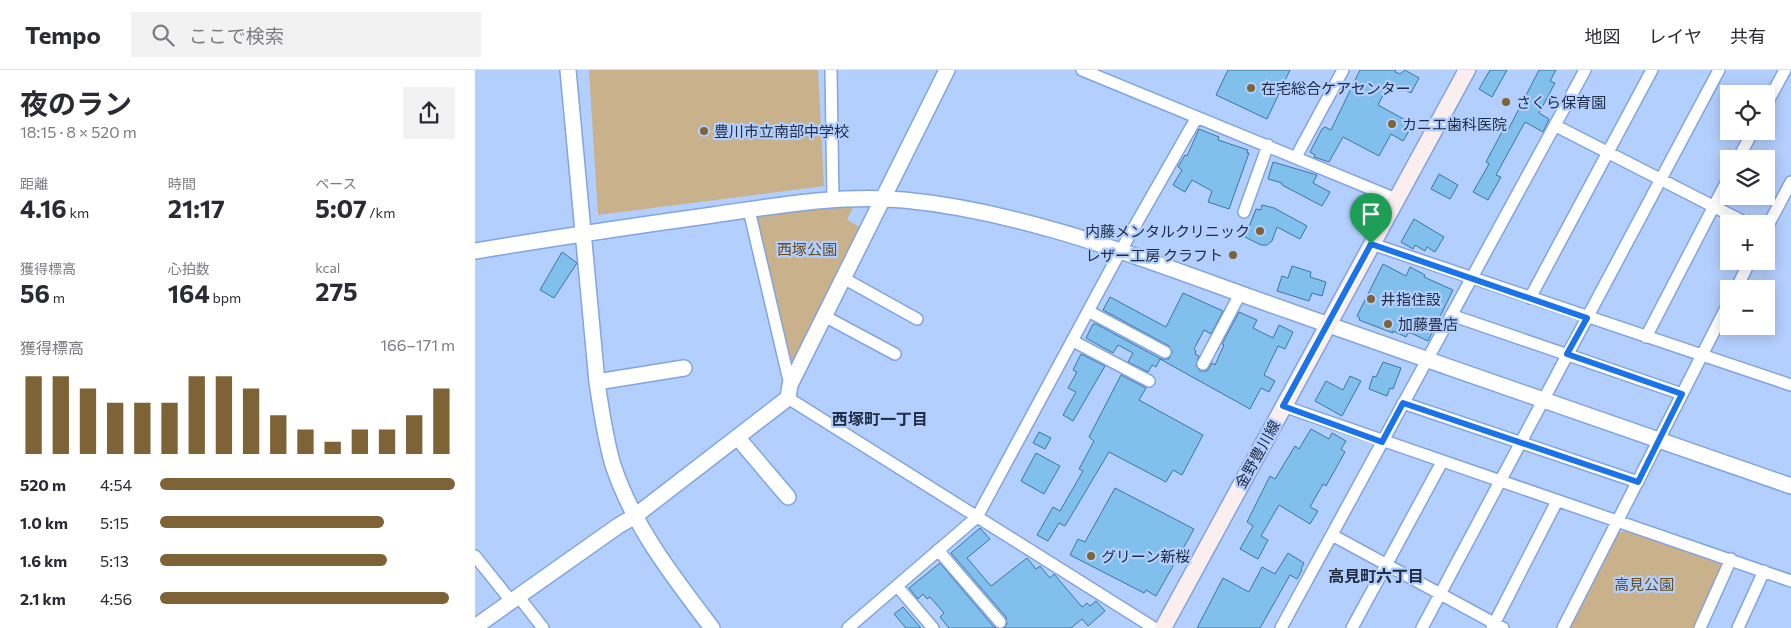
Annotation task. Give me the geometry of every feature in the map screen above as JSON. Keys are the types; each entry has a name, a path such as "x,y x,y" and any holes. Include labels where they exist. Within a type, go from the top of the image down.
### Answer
{"main road":[{"name":"金野豊川線","path":"1163,628 1465,70"}],"street":[{"path":"568,70 597,382 602,417 613,465 635,516 667,568 712,628"},
{"path":"831,70 833,200"},
{"path":"475,627 635,516 737,438 789,392 947,70"},
{"path":"1082,70 1396,199"},
{"path":"1297,157 1343,70"},
{"path":"1281,628 1585,70"},
{"path":"1530,298 1653,70"},
{"path":"1422,628 1542,399 1719,70"},
{"path":"1775,88 1785,70"},
{"path":"849,628 977,517 1121,252 1197,117"},
{"path":"1555,126 1730,215"},
{"path":"1244,212 1268,145"},
{"path":"1773,215 1791,182"},
{"path":"1646,337 1720,193"},
{"path":"475,251 583,233 833,200 884,200 966,208 1051,229 1121,252 1791,486"},
{"path":"749,210 789,392 977,517 1154,628"},
{"path":"1371,244 1791,385"},
{"path":"845,279 917,319"},
{"path":"1203,364 1240,294"},
{"path":"1089,311 1165,352"},
{"path":"1451,315 1682,394"},
{"path":"826,317 895,354"},
{"path":"1563,628 1720,319"},
{"path":"1073,341 1149,381"},
{"path":"597,382 684,368"},
{"path":"1403,403 1638,482"},
{"path":"1283,406 1382,442 1731,559 1791,581"},
{"path":"737,438 788,497"},
{"path":"1352,628 1442,462"},
{"path":"1332,535 1496,626 1557,501"},
{"path":"938,550 1000,622"},
{"path":"475,556 543,628"},
{"path":"1700,628 1731,559"},
{"path":"1738,628 1764,571"},
{"path":"897,586 933,628"}],"green space":[{"name":"豊川市立南部中学校","path":"589,70 818,70 824,186 598,215"},
{"name":"西塚公園","path":"812,207 853,207 847,220 862,228 799,364 792,363 755,219 758,213"},
{"name":"高見公園","path":"1625,531 1719,561 1722,566 1693,628 1569,628 1619,532"}],"building":[{"name":"在宅総合ケアセンター","path":"1228,70 1290,70 1267,119 1216,95"},
{"path":"1360,70 1396,70 1395,72 1400,74 1405,70 1419,78 1411,93 1390,82 1378,105 1411,123 1407,130 1409,131 1403,141 1391,134 1379,156 1343,137 1329,162 1314,157 1315,155 1310,152 1322,129 1325,127 1331,130"},
{"path":"1490,70 1507,70 1492,97 1479,89"},
{"path":"1539,70 1556,70 1550,81 1555,83 1539,113 1549,119 1543,132 1525,122 1496,175 1501,177 1488,200 1473,192 1489,164 1486,162 1504,128 1508,130"},
{"path":"1199,129 1219,137 1218,140 1248,150 1247,153 1249,153 1229,209 1208,202 1212,191 1192,180 1185,192 1173,185 1182,170 1178,167 1185,155 1187,156"},
{"path":"1273,162 1317,175 1313,183 1330,192 1322,206 1282,185 1282,183 1268,179"},
{"path":"1439,174 1458,185 1450,199 1431,189"},
{"path":"1262,205 1274,208 1307,226 1300,239 1277,227 1272,241 1267,245 1261,245 1245,237 1256,209 1261,210"},
{"path":"1414,219 1444,237 1435,252 1427,247 1425,251 1415,245 1413,249 1401,242"},
{"path":"562,252 577,263 554,298 540,290"},
{"path":"1383,264 1406,276 1410,267 1425,275 1424,277 1453,290 1428,341 1411,333 1408,333 1406,337 1359,320 1360,318 1357,316"},
{"path":"1292,266 1311,272 1310,277 1326,282 1322,296 1312,293 1309,301 1277,291 1282,276 1288,278"},
{"path":"1183,293 1223,311 1211,334 1204,330 1194,349 1196,351 1195,354 1199,356 1196,365 1200,371 1207,371 1212,363 1215,365 1224,345 1222,344 1239,312 1257,320 1253,328 1273,338 1279,325 1293,332 1285,349 1278,346 1264,375 1275,381 1269,392 1261,388 1250,409 1160,359 1156,367 1152,365 1148,372 1128,362 1133,353 1118,345 1113,353 1086,338 1093,324 1096,324 1161,359 1169,359 1172,352 1169,346 1103,310 1110,297 1166,327"},
{"path":"1081,354 1105,366 1073,421 1063,415 1076,392 1068,388 1077,372 1073,370"},
{"path":"1383,362 1401,368 1393,389 1390,388 1387,396 1369,389 1373,376 1376,377"},
{"path":"1121,375 1146,388 1139,400 1203,435 1182,475 1173,470 1166,482 1109,452 1065,526 1059,523 1048,541 1037,535 1053,507 1060,511 1083,471 1079,469 1094,441 1089,437"},
{"path":"1350,376 1361,381 1342,416 1315,401 1326,381 1343,390"},
{"path":"1311,429 1329,439 1332,433 1346,441 1341,449 1345,452 1326,486 1323,484 1310,507 1318,511 1310,524 1279,505 1261,536 1268,540 1258,559 1240,549 1253,526 1247,522 1270,476 1275,479 1295,446 1299,449"},
{"path":"1039,432 1051,438 1045,449 1033,443"},
{"path":"1036,453 1060,466 1044,494 1021,481"},
{"path":"1115,488 1194,529 1156,596 1146,590 1144,593 1070,555 1078,539 1085,542"},
{"path":"980,528 990,539 967,558 991,586 1027,558 1036,569 1040,566 1050,578 1054,574 1082,607 1087,603 1090,606 1096,601 1105,611 1088,626 1082,619 1071,628 1004,628 1007,624 1006,617 951,553"},
{"path":"1288,553 1304,563 1302,570 1297,579 1290,575 1260,628 1197,628 1223,578 1249,592 1262,567 1275,574"},
{"path":"940,563 996,628 949,628 940,617 944,613 930,597 927,599 923,594 918,599 909,588"},
{"path":"903,607 921,628 906,628 894,614"}],"place":[{"name":"在宅総合ケアセンター","path":"1251,88"},
{"name":"さくら保育園","path":"1506,102"},
{"name":"カニエ歯科医院","path":"1392,124"},
{"name":"豊川市立南部中学校","path":"704,131"},
{"name":"内藤メンタルクリニック","path":"1260,231"},
{"name":"レザー工房 クラフト","path":"1233,255"},
{"name":"井指住設","path":"1371,299"},
{"name":"加藤畳店","path":"1388,324"},
{"name":"グリーン新桜","path":"1091,556"}],"district":[{"name":"西塚町一丁目","path":"880,418"},
{"name":"高見町六丁目","path":"1376,575"}],"route":[{"path":"1371,244 1587,318 1567,354 1682,394 1638,482 1403,403 1382,442 1283,406 1371,244"}]}
